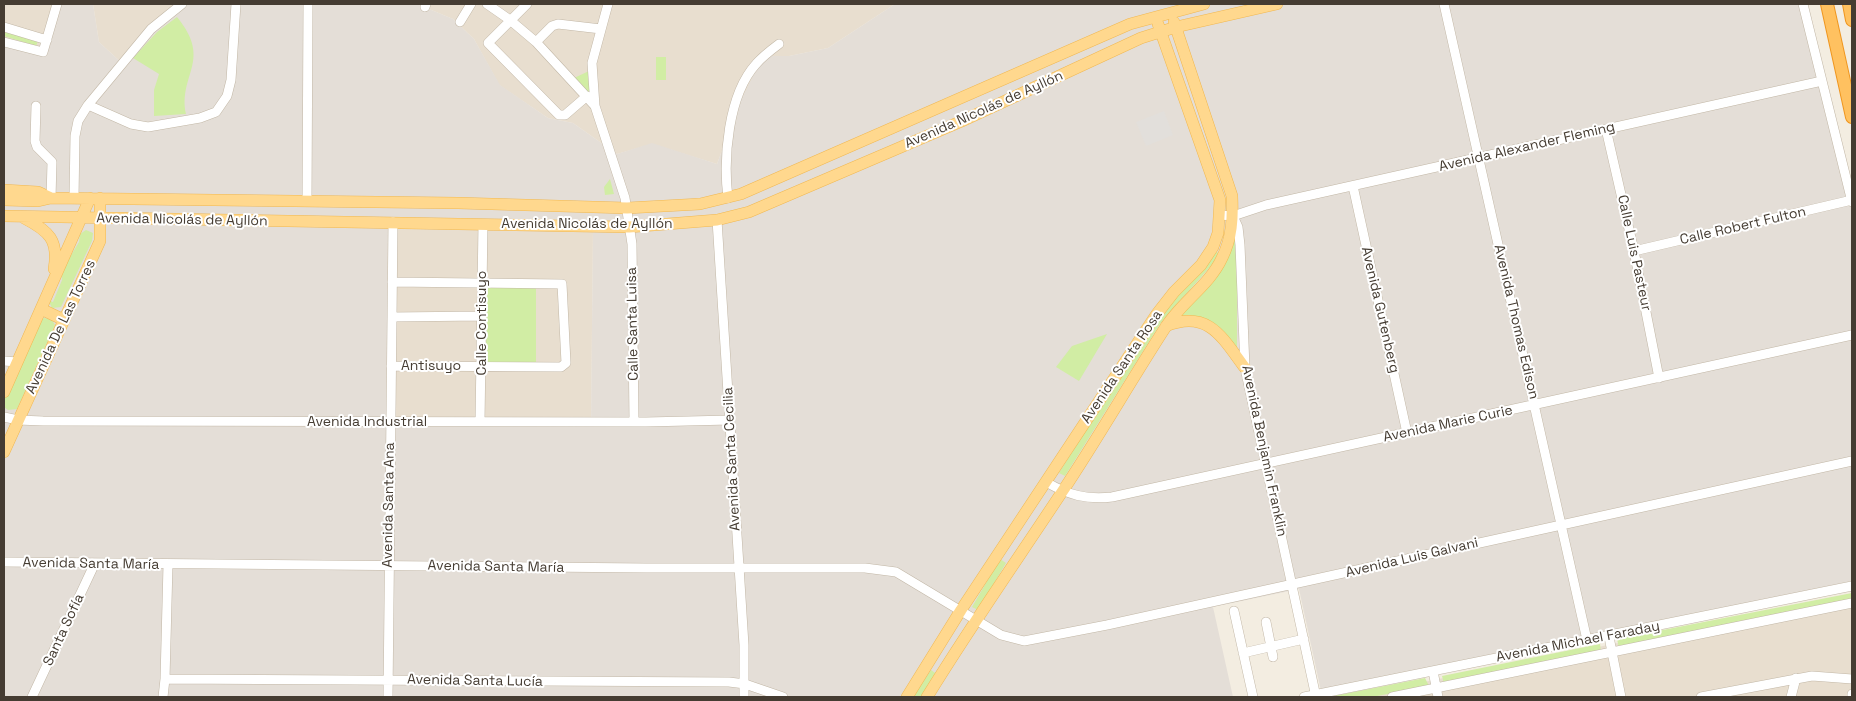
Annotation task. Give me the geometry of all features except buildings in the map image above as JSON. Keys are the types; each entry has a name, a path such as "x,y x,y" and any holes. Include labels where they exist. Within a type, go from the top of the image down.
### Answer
{"highway":[{"path":"1827,4 1852,118"},
{"path":"1849,4 1852,20"}],"main road":[{"name":"Avenida Nicolás de Ayllón","path":"4,190 38,192 51,198 627,208 679,206 728,198 1130,24 1170,11 1204,4"},
{"name":"Avenida Nicolás de Ayllón","path":"4,216 629,227 717,220 749,212 946,128 1141,38 1176,27 1277,4"},
{"name":"Avenida Santa Rosa","path":"927,697 975,619 1062,492 1176,310 1207,281 1222,259 1230,238 1233,216 1232,196 1170,11"},
{"name":"Avenida Santa Rosa","path":"907,697 960,610 1156,315 1174,292 1201,265 1213,247 1218,233 1220,200 1155,16"},
{"path":"4,200 51,198"},
{"name":"Avenida De Las Torres","path":"4,392 81,218 95,198"},
{"name":"Avenida De Las Torres","path":"4,452 100,241 101,219 95,198"},
{"path":"20,216 39,226 51,237 56,257 51,286"},
{"path":"41,309 64,320"},
{"path":"1166,326 1179,321 1196,320 1209,325 1226,342 1245,368"}],"street":[{"path":"4,42 41,52 44,51 57,4"},
{"path":"74,198 75,136 78,121 88,104 151,29 182,4"},
{"path":"88,104 131,124 148,127 200,118 216,112 227,96 231,80 236,4"},
{"path":"307,201 308,4"},
{"path":"460,22 471,4"},
{"path":"487,4 536,42 595,106"},
{"path":"527,4 488,43 552,109 562,116 587,96"},
{"path":"595,106 592,62 608,4"},
{"name":"Avenida Thomas Edison","path":"1444,4 1587,640"},
{"path":"1803,4 1852,201"},
{"path":"536,42 552,26 558,24 601,30"},
{"path":"4,27 47,40"},
{"path":"728,198 726,155 734,109 747,77 755,64 779,44"},
{"name":"Avenida Alexander Fleming","path":"1233,216 1266,205 1822,81"},
{"path":"36,106 35,141 37,147 52,162 51,198"},
{"name":"Calle Santa Luisa","path":"595,106 627,208 632,244 634,421"},
{"name":"Calle Luis Pasteur","path":"1606,129 1634,251 1659,378"},
{"name":"Avenida Gutenberg","path":"1353,186 1407,433"},
{"name":"Calle Robert Fulton","path":"1634,251 1852,201"},
{"path":"1220,215 1233,216"},
{"name":"Avenida Benjamin Franklin","path":"1233,216 1238,227 1240,245 1245,368 1316,696"},
{"name":"Avenida Santa Cecilia","path":"717,220 745,684 744,697"},
{"name":"Avenida Santa Ana","path":"388,697 392,222"},
{"name":"Calle Contisuyo","path":"480,421 482,224"},
{"path":"392,282 482,283"},
{"name":"Antisuyo","path":"391,366 561,367 566,363 564,286 560,283 482,283"},
{"path":"392,317 482,316"},
{"name":"Avenida Marie Curie","path":"1046,482 1062,492 1093,500 1852,335"},
{"path":"4,361 17,362"},
{"name":"Avenida Industrial","path":"4,417 18,420 390,422 730,420"},
{"name":"Avenida Luis Galvani","path":"975,619 1001,636 1024,641 1292,585 1852,460"},
{"name":"Avenida Santa María","path":"4,562 168,565 865,568 896,572 975,619"},
{"name":"Santa Sofía","path":"32,697 95,563"},
{"path":"163,697 168,565"},
{"name":"Avenida Michael Faraday","path":"1304,697 1609,637 1852,586"},
{"name":"Avenida Michael Faraday","path":"1392,697 1437,693 1612,652 1852,603"},
{"path":"1234,612 1253,697"},
{"path":"1266,622 1273,657"},
{"path":"1609,637 1621,697"},
{"path":"1242,653 1304,639"},
{"path":"1434,671 1437,693"},
{"path":"1701,697 1796,678 1827,675 1852,679"},
{"path":"1791,697 1796,678"},
{"name":"Avenida Santa Lucía","path":"165,679 745,684 783,697"}],"shaded area":[{"path":"4,4 59,4 45,56 4,44"},
{"path":"59,4 93,4 99,42 124,65 154,30 186,4 417,4 453,19 474,39 500,85 548,118 573,123 617,154 652,143 717,164 740,102 757,68 771,56 789,56 828,48 895,4 1805,4 1852,185 1852,581 1321,691 1299,589 1213,607 1233,697 4,697 4,44 45,56","holes":["388,229 593,231 591,424 386,425"]},
{"path":"93,4 186,4 124,65 99,42"},
{"path":"417,4 895,4 828,48 789,56 771,56 740,102 717,164 652,144 617,154 573,123 548,118 499,85 474,39 453,19"},
{"path":"1164,111 1173,135 1146,146 1136,122"},
{"path":"388,229 593,231 591,424 386,425"},
{"path":"1852,596 1852,697 1349,697"}],"green space":[{"path":"177,17 187,32 194,56 186,88 186,114 154,116 154,90 159,74 133,58 157,32"},
{"path":"4,31 38,41 36,46 4,36"},
{"path":"656,57 666,57 666,80 656,80"},
{"path":"589,71 590,98 574,78"},
{"path":"610,179 614,194 605,195 604,187"},
{"path":"86,230 93,233 92,241 61,307 52,308 48,300 53,302 62,280 61,272 79,242 80,234"},
{"path":"1234,231 1237,248 1237,353 1228,340 1180,318 1176,311 1209,282"},
{"path":"1216,250 1219,255 1160,324 1065,476 1059,473 1163,308"},
{"path":"483,283 536,284 536,364 483,363"},
{"path":"41,319 52,320 55,325 17,409 8,410 4,407 4,398"},
{"path":"1107,334 1079,381 1056,367 1072,346"},
{"path":"1000,559 1006,563 978,610 972,607"},
{"path":"1852,593 1852,599 1619,648 1617,639"},
{"path":"1600,644 1601,652 1444,684 1442,676"},
{"path":"931,670 938,675 924,697 913,697"},
{"path":"1425,678 1429,686 1372,697 1328,697"}]}
